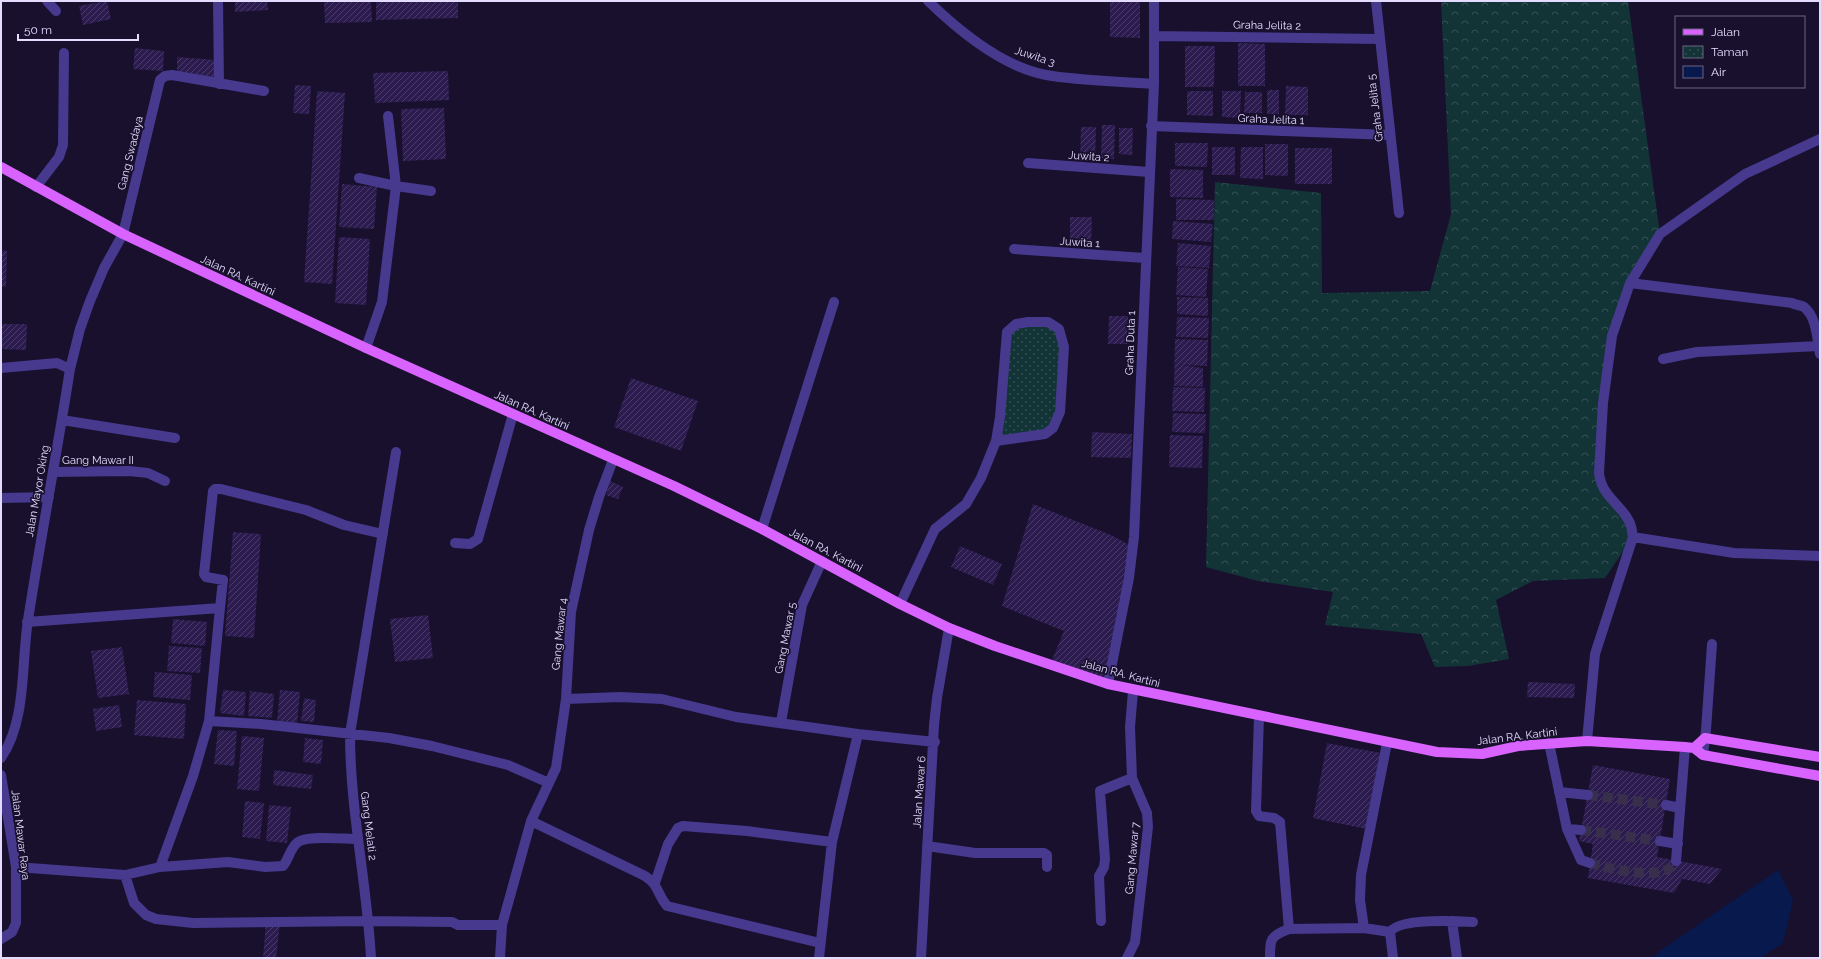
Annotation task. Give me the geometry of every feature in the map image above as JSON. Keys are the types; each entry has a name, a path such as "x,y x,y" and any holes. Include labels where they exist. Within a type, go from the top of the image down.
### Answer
{"main road":[{"name":"Jalan RA. Kartini","path":"1,167 122,234 366,348 513,414 612,464 674,486 762,529 900,604 949,628 995,646 1108,684 1133,690 1437,752 1482,754 1518,746 1587,741 1690,747"},
{"path":"1820,757 1705,738 1690,747 1703,756 1820,776"}],"street":[{"path":"47,1 56,11"},
{"path":"218,1 219,84 264,91"},
{"name":"Juwita 3","path":"928,1 968,36 1015,65 1046,75 1154,84"},
{"name":"Graha Duta 1","path":"1108,684 1129,578 1134,537 1154,84 1154,1"},
{"name":"Graha Jelita 5","path":"1376,1 1399,213"},
{"name":"Graha Jelita 2","path":"1154,36 1379,39"},
{"path":"36,187 59,157 63,145 64,52"},
{"name":"Gang Swadaya","path":"122,234 159,83 162,78 172,75 219,84"},
{"path":"366,348 382,302 396,186 388,116"},
{"name":"Graha Jelita 1","path":"1151,126 1390,135"},
{"path":"1587,741 1595,654 1633,537 1630,522 1607,496 1600,485 1599,473 1603,403 1612,336 1630,283 1660,234 1745,174 1820,139"},
{"name":"Juwita 2","path":"1028,163 1150,172"},
{"path":"359,178 396,186 431,191"},
{"name":"Jalan Mayor Oking","path":"1,758 11,739 22,686 27,622 70,369 80,329 90,301 104,268 122,234"},
{"name":"Juwita 1","path":"1014,249 1146,258"},
{"path":"1630,283 1792,304 1804,308 1810,316 1816,330 1819,350 1697,352 1663,359"},
{"path":"762,529 834,302"},
{"path":"900,604 935,529 966,504 981,478 996,441 1000,417 1007,332 1016,324 1028,322 1048,322 1059,330 1064,347 1060,412 1053,428 1046,434 996,441"},
{"path":"1,368 57,363 70,369"},
{"path":"455,543 470,544 478,539 513,414"},
{"path":"62,420 176,438"},
{"name":"Gang Melati 2","path":"371,958 369,921 357,839 350,773 350,734 396,452"},
{"name":"Gang Mawar 4","path":"500,958 502,925 531,821 556,768 566,699 571,612 589,530 599,497 612,464"},
{"name":"Gang Mawar II","path":"53,472 129,471 148,473 165,481"},
{"path":"160,866 193,776 209,721 223,580 206,577 204,574 213,491 216,489 221,489 306,510 344,525 383,534"},
{"path":"1,498 49,497"},
{"path":"1633,537 1734,553 1820,556"},
{"name":"Gang Mawar 5","path":"781,722 802,605 822,561"},
{"path":"27,622 220,608"},
{"name":"Jalan Mawar 6","path":"921,958 937,698 949,628"},
{"path":"1703,756 1712,644"},
{"name":"Gang Mawar 7","path":"1127,958 1135,942 1148,827 1147,813 1132,778 1130,727 1133,690"},
{"path":"566,699 620,697 662,699 736,717 781,722 858,734 934,742"},
{"path":"1259,716 1256,811 1259,816 1274,818 1280,822 1289,929"},
{"path":"209,721 261,724 389,738 484,758 508,765 549,783"},
{"path":"819,958 832,842 858,734"},
{"path":"1364,928 1360,900 1361,875 1387,743"},
{"path":"1549,743 1567,829 1582,860 1590,863"},
{"path":"1676,861 1680,808 1690,747"},
{"name":"Jalan Mawar Raya","path":"1,774 16,867 16,923 12,932 1,939"},
{"path":"1101,921 1099,876 1104,867 1105,859 1100,791 1132,778"},
{"path":"1559,792 1588,795"},
{"path":"1666,805 1680,808"},
{"path":"531,821 644,876 655,883 661,899 667,906 820,944"},
{"path":"655,883 668,844 678,828 683,826 740,830 832,842"},
{"path":"1567,829 1581,830"},
{"path":"16,867 124,875 160,866 228,862 265,867 283,866 294,846 298,842 306,839 357,839"},
{"path":"1660,841 1678,844"},
{"path":"927,846 975,853 1044,853 1047,854 1047,867"},
{"path":"124,875 131,895 137,906 146,915 156,919 193,923 369,921 452,922 458,925 502,925"},
{"path":"1392,958 1390,932 1394,927 1408,924 1452,921 1473,922"},
{"path":"1452,921 1457,958"},
{"path":"1270,958 1270,942 1276,934 1289,929 1364,928 1390,932"}],"green space":[{"path":"1441,1 1628,1 1660,234 1630,283 1612,336 1599,473 1633,537 1605,578 1533,581 1496,600 1509,659 1468,666 1435,667 1421,634 1325,625 1333,592 1258,581 1206,567 1215,182 1321,193 1322,293 1430,291 1451,214"},
{"path":"1028,322 1059,329 1064,347 1053,428 996,441 1007,332"}],"water":[{"path":"1778,870 1793,900 1783,943 1761,958 1652,958 1661,950"}],"building":[{"path":"107,1 111,19 83,25 79,6"},
{"path":"235,1 267,1 268,10 235,12"},
{"path":"324,1 371,1 372,22 325,23"},
{"path":"376,1 458,1 458,18 376,20"},
{"path":"1110,1 1140,1 1140,38 1110,37"},
{"path":"1238,43 1265,44 1265,86 1238,86"},
{"path":"1185,46 1215,46 1214,87 1185,87"},
{"path":"135,48 164,51 163,71 133,69"},
{"path":"177,57 216,60 214,80 177,74"},
{"path":"448,71 449,100 375,103 373,73"},
{"path":"295,85 311,86 309,114 293,113"},
{"path":"1286,86 1308,87 1308,115 1285,115"},
{"path":"1267,90 1279,90 1279,114 1267,114"},
{"path":"317,91 345,93 332,284 304,282"},
{"path":"1187,91 1213,91 1213,116 1187,115"},
{"path":"1222,91 1241,91 1240,118 1222,117"},
{"path":"1245,92 1262,92 1262,113 1244,113"},
{"path":"444,108 446,159 403,161 401,109"},
{"path":"1102,125 1115,125 1114,159 1101,158"},
{"path":"1081,127 1096,127 1095,161 1080,161"},
{"path":"1119,128 1133,128 1132,155 1119,154"},
{"path":"1175,143 1208,143 1207,167 1175,166"},
{"path":"1265,144 1288,144 1288,176 1265,175"},
{"path":"1212,147 1235,147 1235,175 1212,175"},
{"path":"1241,147 1263,147 1263,179 1240,178"},
{"path":"1295,148 1332,148 1332,184 1295,184"},
{"path":"1170,169 1203,170 1203,198 1170,197"},
{"path":"342,184 377,187 374,229 339,227"},
{"path":"1176,199 1214,200 1214,220 1176,220"},
{"path":"1070,217 1092,217 1091,246 1070,246"},
{"path":"1173,221 1213,224 1211,242 1172,239"},
{"path":"339,237 370,239 366,305 335,303"},
{"path":"1178,243 1211,246 1209,268 1176,266"},
{"path":"1,250 7,251 6,287 1,286"},
{"path":"1178,267 1208,269 1206,297 1176,295"},
{"path":"1177,297 1208,298 1208,316 1177,314"},
{"path":"1109,316 1128,316 1127,344 1108,344"},
{"path":"1177,317 1209,318 1208,338 1176,337"},
{"path":"1,324 27,324 26,350 1,349"},
{"path":"1175,339 1208,340 1207,366 1180,365 1203,368 1203,387 1174,386"},
{"path":"631,378 698,401 681,451 614,427"},
{"path":"1173,387 1205,388 1204,412 1172,411"},
{"path":"1173,413 1206,414 1205,433 1172,432"},
{"path":"1092,432 1132,434 1131,458 1091,457"},
{"path":"1170,435 1203,436 1202,468 1169,467"},
{"path":"610,481 623,487 618,499 606,495"},
{"path":"1033,504 1111,535 1133,547 1106,684 1050,665 1064,631 1002,606"},
{"path":"233,532 261,534 254,638 225,636"},
{"path":"960,546 1002,564 993,585 951,567"},
{"path":"428,615 433,658 395,662 390,619"},
{"path":"173,619 207,622 205,646 171,643"},
{"path":"169,646 202,648 200,673 167,671"},
{"path":"122,647 129,694 98,698 91,651"},
{"path":"155,672 192,675 190,700 153,697"},
{"path":"1528,682 1575,684 1574,698 1527,697"},
{"path":"223,690 246,692 244,716 220,713"},
{"path":"280,690 300,692 297,724 277,722"},
{"path":"250,691 274,694 272,718 248,716"},
{"path":"304,698 316,700 314,722 301,721"},
{"path":"137,700 186,704 184,739 134,735"},
{"path":"119,705 122,727 96,731 93,709"},
{"path":"218,730 237,731 234,766 214,764"},
{"path":"242,736 264,738 259,791 237,789"},
{"path":"305,738 323,740 321,764 303,762"},
{"path":"1327,743 1381,753 1366,829 1313,818"},
{"path":"1593,765 1670,779 1657,857 1722,869 1710,884 1682,879 1674,893 1588,878 1593,844 1579,841"},
{"path":"274,770 313,775 311,789 273,785"},
{"path":"245,801 264,803 260,839 242,837"},
{"path":"269,805 291,807 287,843 266,841"},
{"path":"266,922 280,924 276,958 263,958"}],"tunnel":[{"path":"1588,795 1666,805"},
{"path":"1581,830 1660,841"},
{"path":"1590,863 1623,871 1650,873 1661,872 1670,868 1676,861"}]}
